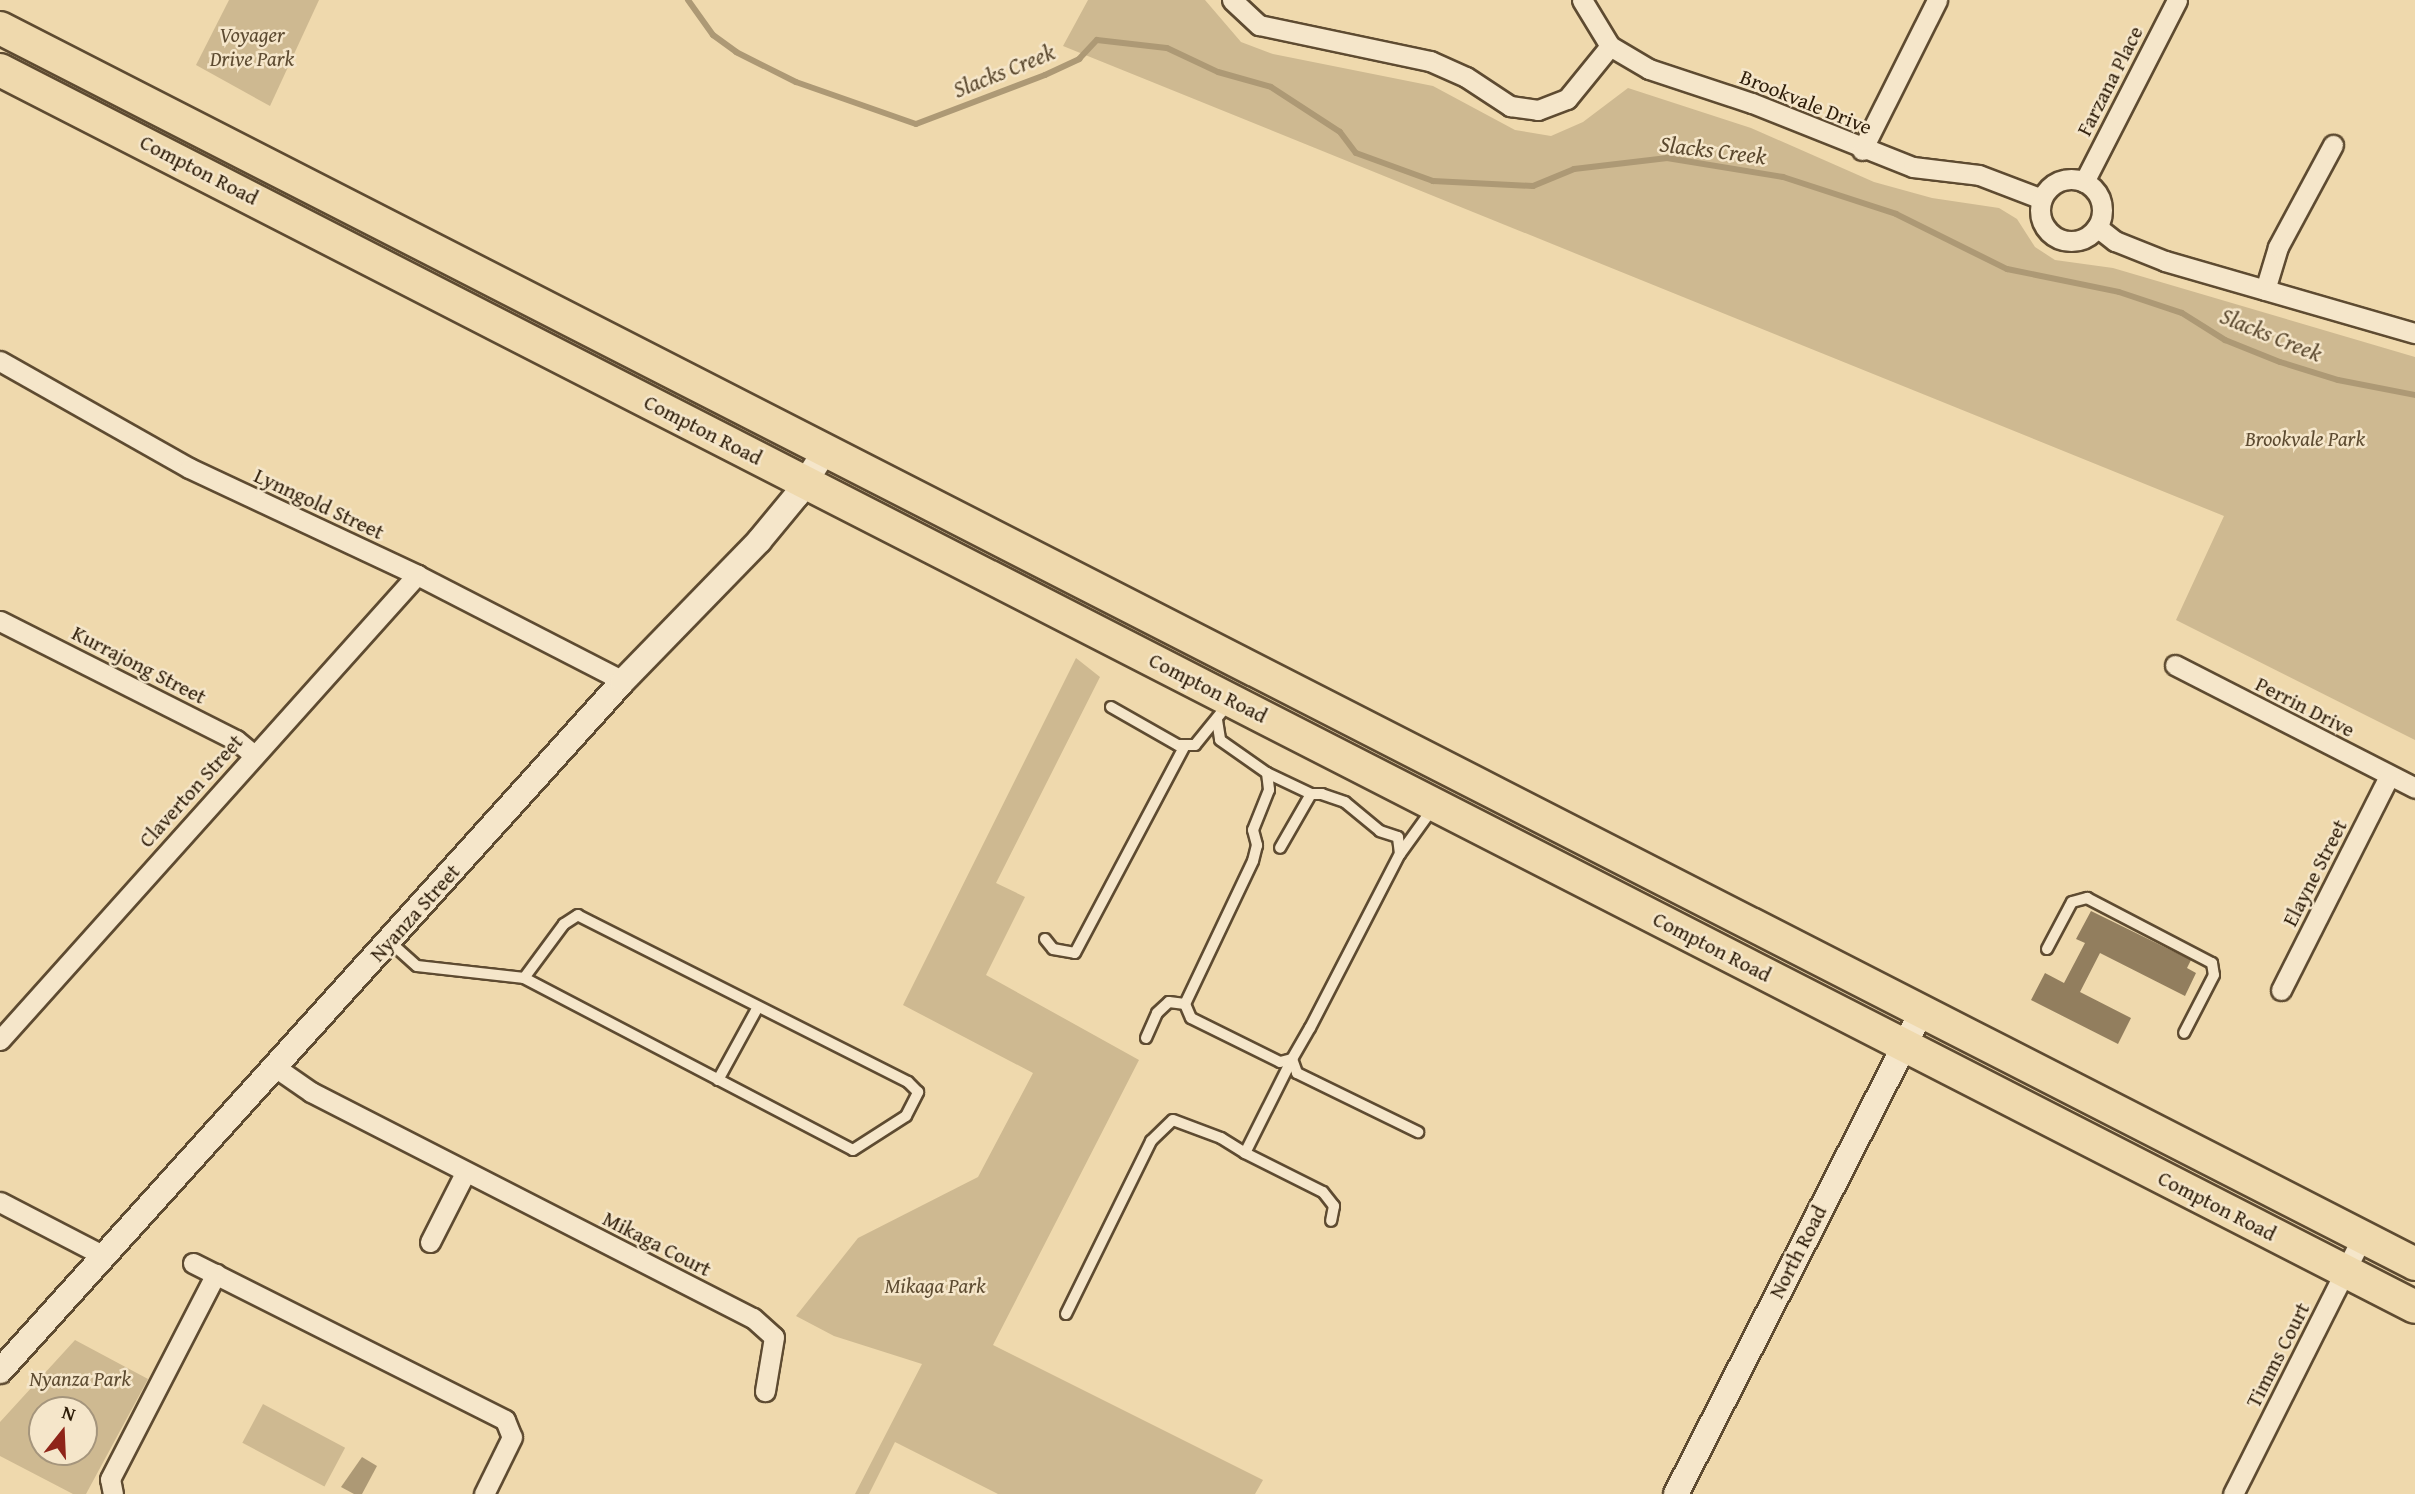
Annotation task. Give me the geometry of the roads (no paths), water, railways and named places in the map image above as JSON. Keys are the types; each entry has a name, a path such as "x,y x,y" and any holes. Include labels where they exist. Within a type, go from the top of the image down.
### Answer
{"main road":[{"name":"Compton Road","path":"0,28 2415,1264"},
{"name":"Compton Road","path":"0,70 806,482 1224,710 1435,805 2415,1307"}],"street":[{"path":"1232,0 1259,25 1430,61 1466,77 1510,106 1538,110 1567,99 1610,46"},
{"name":"Brookvale Drive","path":"1582,0 1610,46 1649,69 1752,103 1862,150 1934,172 1979,175 2042,199"},
{"path":"1862,150 1937,0"},
{"name":"Farzana Place","path":"2084,182 2177,0"},
{"path":"2265,290 2278,247 2333,145"},
{"path":"2084,182 2102,207 2096,227 2081,240 2052,235 2041,219 2042,199 2055,183 2084,182"},
{"path":"2096,227 2115,242 2165,261 2415,333"},
{"name":"Lynngold Street","path":"0,361 189,468 418,575 623,681"},
{"name":"Nyanza Street","path":"0,1371 623,681 759,541 806,482 825,451"},
{"name":"Claverton Street","path":"0,1040 418,575"},
{"name":"Kurrajong Street","path":"0,621 236,740 254,755"},
{"name":"Perrin Drive","path":"2175,665 2415,788"},
{"name":"Elayne Street","path":"2281,990 2389,776"},
{"name":"North Road","path":"1676,1494 1922,1011"},
{"name":"Mikaga Court","path":"275,1067 311,1092 465,1173 753,1318 774,1337 765,1391"},
{"path":"430,1242 465,1173"},
{"path":"0,1202 104,1256"},
{"name":"Timms Court","path":"2233,1494 2362,1237"},
{"path":"193,1264 505,1420 512,1437 484,1494"},
{"path":"113,1494 110,1479 216,1274"}],"lane":[{"path":"1111,707 1185,745 1195,745 1224,710"},
{"path":"1224,710 1220,740 1267,773 1311,794 1345,803 1380,831 1398,837 1400,854"},
{"path":"1045,939 1053,949 1075,953 1185,745"},
{"path":"1267,773 1269,790 1253,830 1257,845 1254,862 1185,1004 1191,1018 1280,1062 1292,1059"},
{"path":"1280,848 1311,794"},
{"path":"1245,1153 1400,854 1435,805"},
{"path":"2047,949 2072,902 2087,898 2212,962 2214,975 2184,1033"},
{"path":"390,942 417,966 524,978 853,1150 906,1116 918,1092 908,1083 578,915 564,924 524,978"},
{"path":"1146,1038 1157,1013 1169,1002 1185,1004"},
{"path":"718,1080 758,1007"},
{"path":"1292,1059 1297,1073 1418,1132"},
{"path":"1066,1314 1151,1141 1172,1120 1221,1138 1323,1192 1334,1206 1331,1222"}],"waterway":[{"name":"Slacks Creek","path":"688,0 713,35 736,52 796,82 916,124 1045,75 1079,59 1097,40 1167,48 1218,72 1271,87 1340,132 1356,153 1433,181 1533,186 1574,169 1667,158 1783,177 1896,214 2007,269 2119,292 2182,313 2225,340 2280,362 2338,380 2415,395"}],"park label":[{"name":"Voyager Drive Park","path":"252,47"},
{"name":"Brookvale Park","path":"2305,439"},
{"name":"Mikaga Park","path":"935,1286"},
{"name":"Nyanza Park","path":"80,1379"}]}
